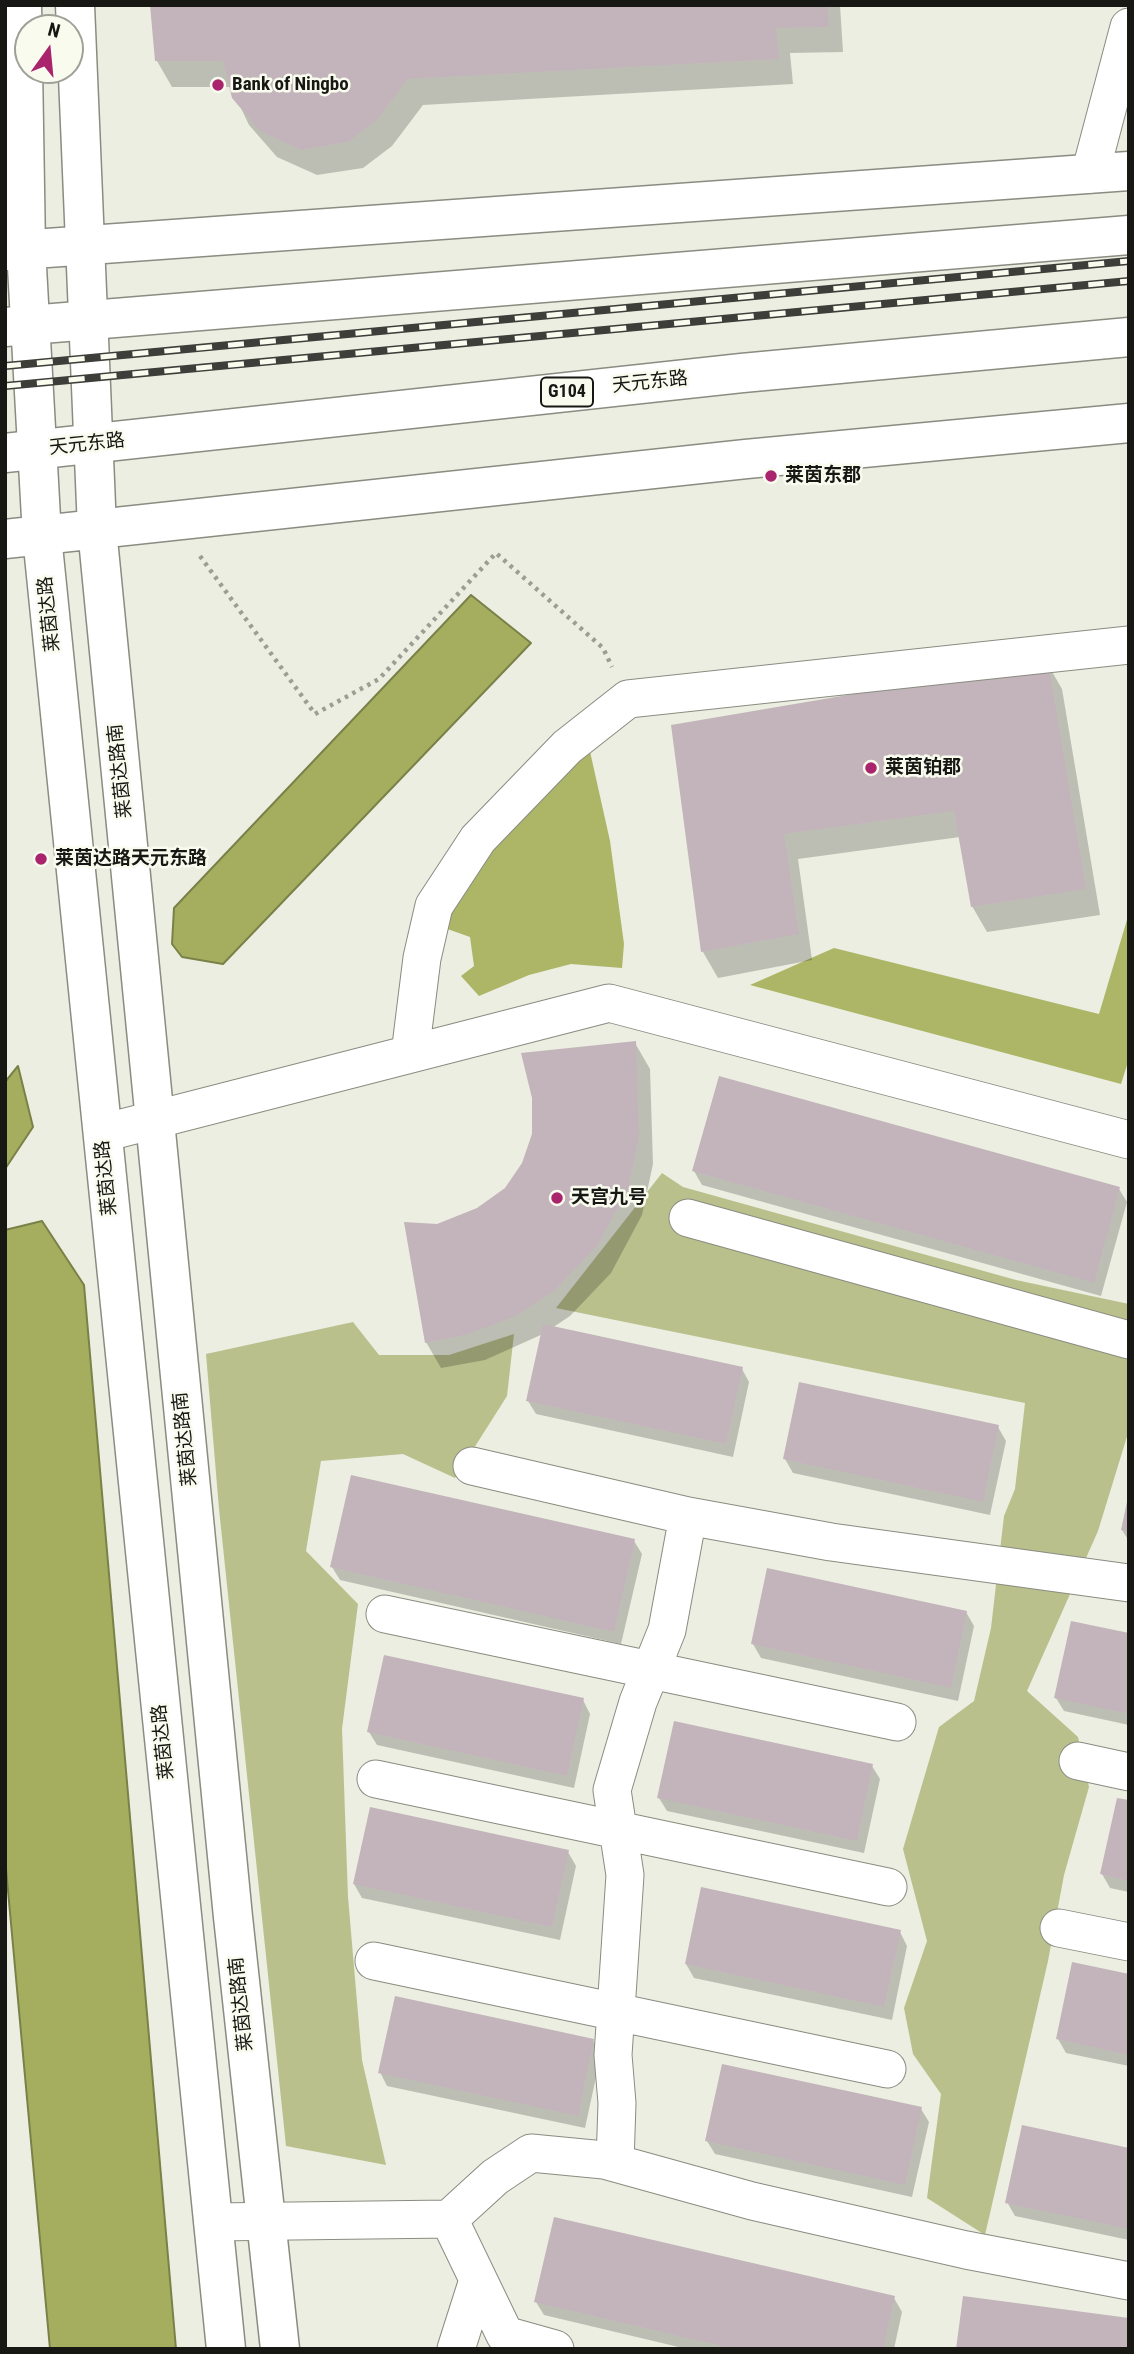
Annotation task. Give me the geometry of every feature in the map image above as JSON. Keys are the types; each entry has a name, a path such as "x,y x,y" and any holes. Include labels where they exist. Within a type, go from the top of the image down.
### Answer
{"main road":[{"name":"莱茵达路","path":"22,5 16,250 24,537 103,1133 226,2349"},
{"name":"莱茵达路南","path":"75,5 97,530 233,1917 280,2349"},
{"path":"16,250 1129,171"},
{"path":"19,326 1129,235"},
{"name":"天元东路","path":"22,452 742,373 1129,337"},
{"path":"24,537 732,460 1129,423"}],"street":[{"path":"1090,174 1129,27"},
{"path":"410,1054 422,958 434,906 478,839 567,747 628,699 1129,645"},
{"path":"103,1133 609,1003 1129,1140"},
{"path":"688,1218 1129,1340"},
{"path":"472,1466 688,1516 831,1542 1129,1583"},
{"path":"615,2164 617,2104 613,2055 625,1875 612,1790 651,1670 667,1630 688,1516"},
{"path":"385,1614 897,1722"},
{"path":"1078,1761 1129,1772"},
{"path":"376,1779 888,1887"},
{"path":"1059,1927 1129,1942"},
{"path":"374,1961 887,2069"},
{"path":"213,2222 449,2219 495,2177 531,2153 615,2164 752,2201 913,2238 1129,2281"},
{"path":"449,2219 505,2334 555,2349"},
{"path":"456,2349 478,2280"}],"path":[{"path":"174,521 315,714 379,679 496,553 603,648 628,699"}],"shaded area":[{"path":"471,595 531,643 223,964 182,957 172,944 174,908"},
{"path":"589,747 610,841 624,944 622,968 571,964 529,975 479,996 461,976 474,966 470,937 439,926 503,832"},
{"path":"1129,913 1129,1059 1121,1084 750,985 834,948 1099,1014"},
{"path":"18,1066 33,1127 5,1169 5,1082"},
{"path":"662,1173 683,1187 1016,1280 1129,1304 1129,1430 1098,1531 1027,1691 1078,1737 1089,1787 1064,1875 1048,1961 985,2235 927,2198 941,2094 913,2054 904,2008 927,1941 903,1849 939,1727 974,1701 991,1628 1004,1516 1015,1489 1025,1403 556,1308"},
{"path":"42,1221 84,1285 176,2349 50,2349 5,1858 5,1230"},
{"path":"353,1322 379,1355 449,1355 514,1334 507,1396 455,1478 403,1454 321,1461 306,1551 358,1604 342,1729 348,1897 362,2060 386,2165 286,2146 219,1509 206,1354"}],"building":[{"path":"150,5 828,5 829,27 776,28 779,59 408,79 377,120 348,142 301,150 260,131 232,98 223,61 155,61"},
{"name":"莱茵铂郡","path":"1048,661 1086,889 971,907 954,811 784,834 799,934 701,952 671,725"},
{"name":"天宫九号","path":"636,1041 639,1137 628,1189 597,1246 555,1290 516,1316 469,1334 425,1343 404,1222 437,1224 477,1208 505,1188 522,1163 532,1134 532,1098 521,1053"},
{"path":"719,1076 1120,1187 1094,1283 692,1171"},
{"path":"543,1324 743,1367 726,1444 526,1401"},
{"path":"799,1382 999,1425 983,1502 783,1459"},
{"path":"351,1475 635,1539 614,1632 330,1567"},
{"path":"1129,1497 1129,1532 1121,1530"},
{"path":"767,1568 967,1611 951,1688 751,1644"},
{"path":"1071,1621 1129,1633 1129,1714 1054,1698"},
{"path":"384,1655 584,1698 567,1776 367,1732"},
{"path":"674,1721 873,1764 857,1841 657,1798"},
{"path":"1117,1798 1129,1800 1129,1881 1100,1874"},
{"path":"370,1807 569,1850 552,1927 353,1884"},
{"path":"701,1887 901,1930 884,2007 685,1964"},
{"path":"1072,1962 1129,1974 1129,2055 1056,2039"},
{"path":"395,1996 594,2039 578,2116 378,2073"},
{"path":"722,2064 922,2107 905,2185 705,2141"},
{"path":"1022,2125 1129,2148 1129,2229 1005,2203"},
{"path":"554,2217 895,2296 883,2349 734,2349 534,2302"},
{"path":"963,2296 1129,2318 1129,2349 956,2349"}],"railway":[{"path":"5,366 1129,261"},
{"path":"5,386 1129,281"}],"place":[{"name":"Bank of Ningbo","path":"218,85"},
{"name":"莱茵东郡","path":"771,476"},
{"name":"莱茵铂郡","path":"871,768"},
{"name":"莱茵达路天元东路","path":"41,859"},
{"name":"天宫九号","path":"557,1198"}]}
